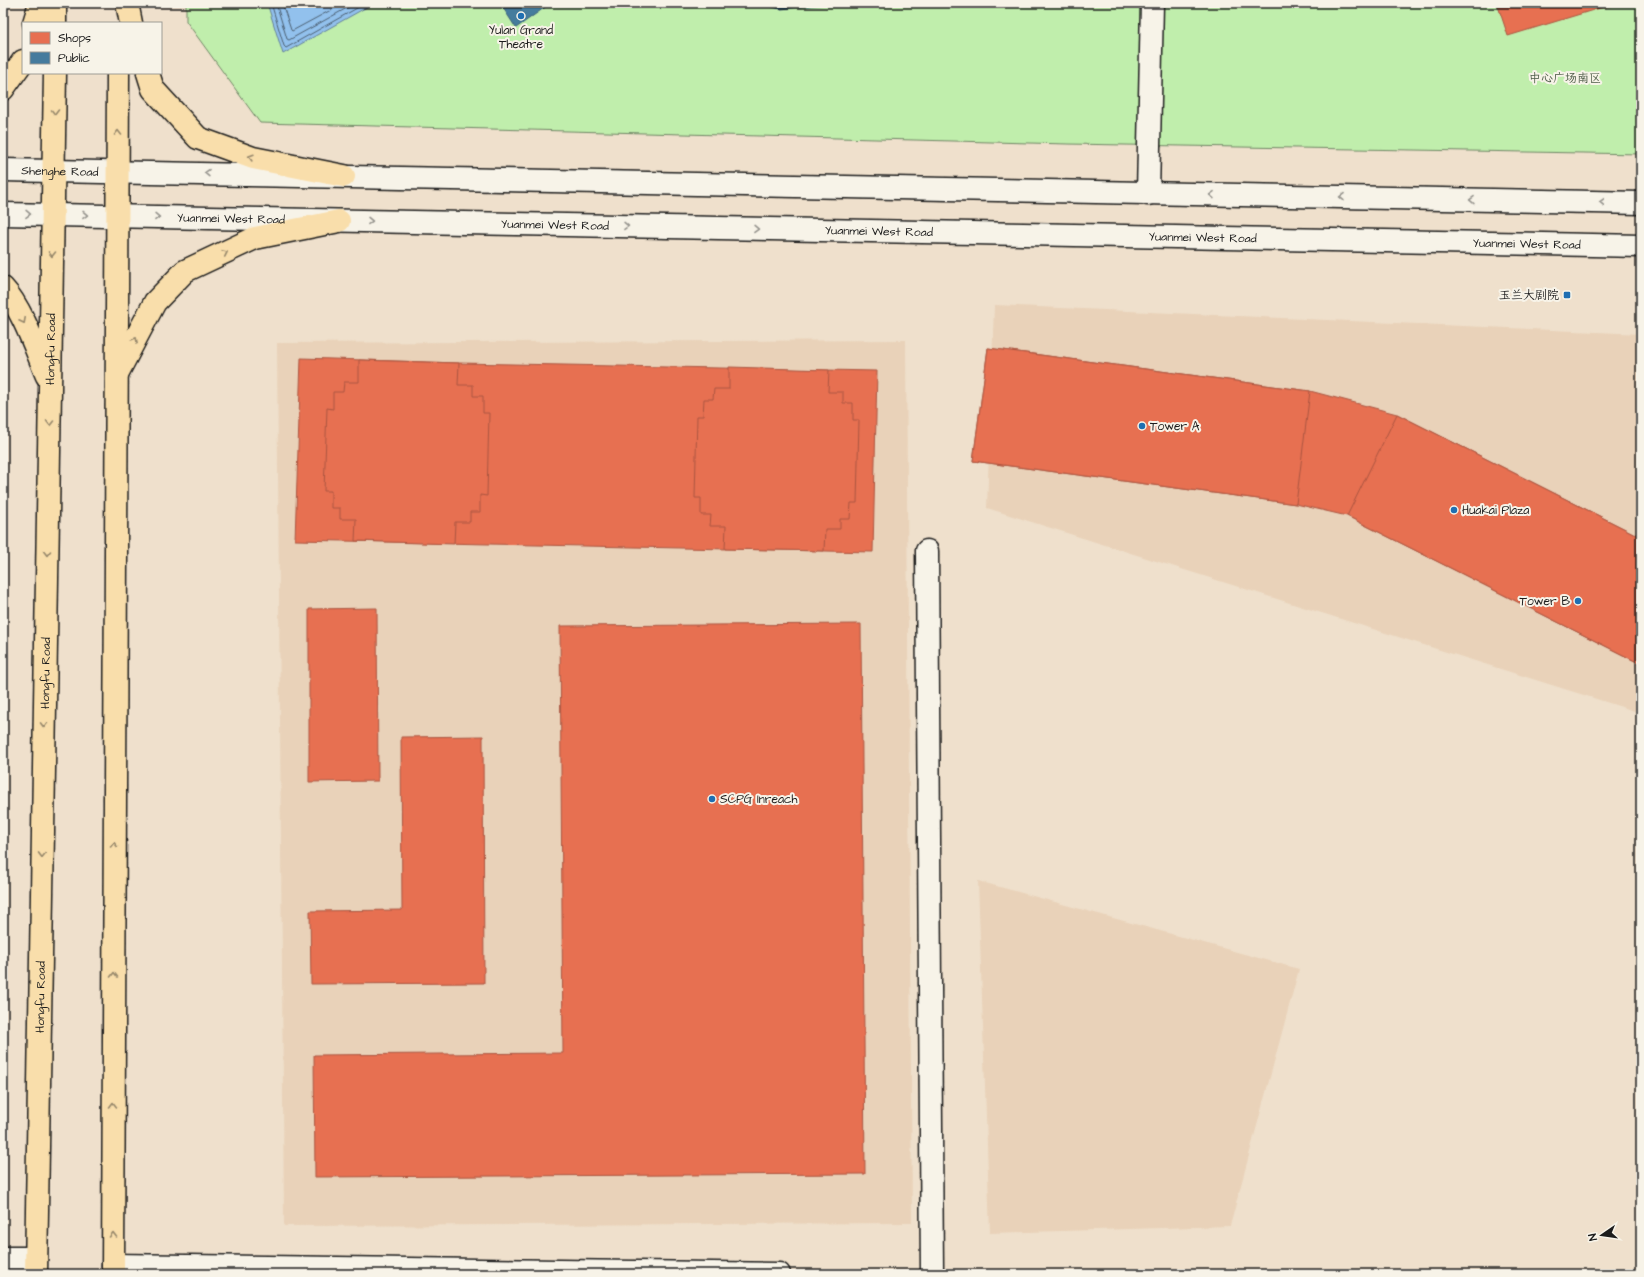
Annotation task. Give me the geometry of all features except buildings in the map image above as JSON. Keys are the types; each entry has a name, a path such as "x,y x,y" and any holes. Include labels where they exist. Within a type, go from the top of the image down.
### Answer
{"main road":[{"path":"34,22 40,3"},
{"path":"55,3 55,22"},
{"path":"118,3 118,22"},
{"path":"127,3 131,22"},
{"path":"1148,194 1152,3"},
{"path":"3,89 22,62"},
{"name":"Hongfu Road","path":"36,1266 55,74"},
{"path":"118,74 113,1269 779,1274"},
{"path":"148,74 153,89 198,138 253,158 344,176"},
{"name":"Shenghe Road","path":"3,170 118,172"},
{"path":"118,172 1641,203"},
{"path":"3,214 118,216"},
{"name":"Yuanmei West Road","path":"118,216 1641,246"},
{"path":"116,375 155,302 185,271 255,238 339,220"},
{"path":"3,288 9,294 31,337 50,384"},
{"path":"927,551 932,1274"},
{"path":"3,1258 36,1266"}],"shaded area":[{"name":"Huakai Plaza","path":"994,305 1641,334 1641,713 987,508"},
{"path":"906,340 912,1223 284,1226 277,343"},
{"path":"978,881 1299,969 1230,1226 990,1233"}],"green space":[{"name":"中心广场南区","path":"186,3 1641,3 1641,154 1068,144 260,123 186,21"}],"water":[{"path":"267,3 374,3 283,54"}],"place":[{"name":"Yulan Grand Theatre","path":"521,16"},
{"name":"玉兰大剧院","path":"1567,295"},
{"name":"Tower A","path":"1142,426"},
{"name":"Huakai Plaza","path":"1454,510"},
{"name":"Tower B","path":"1578,601"},
{"name":"SCPG Inreach","path":"712,799"}]}
